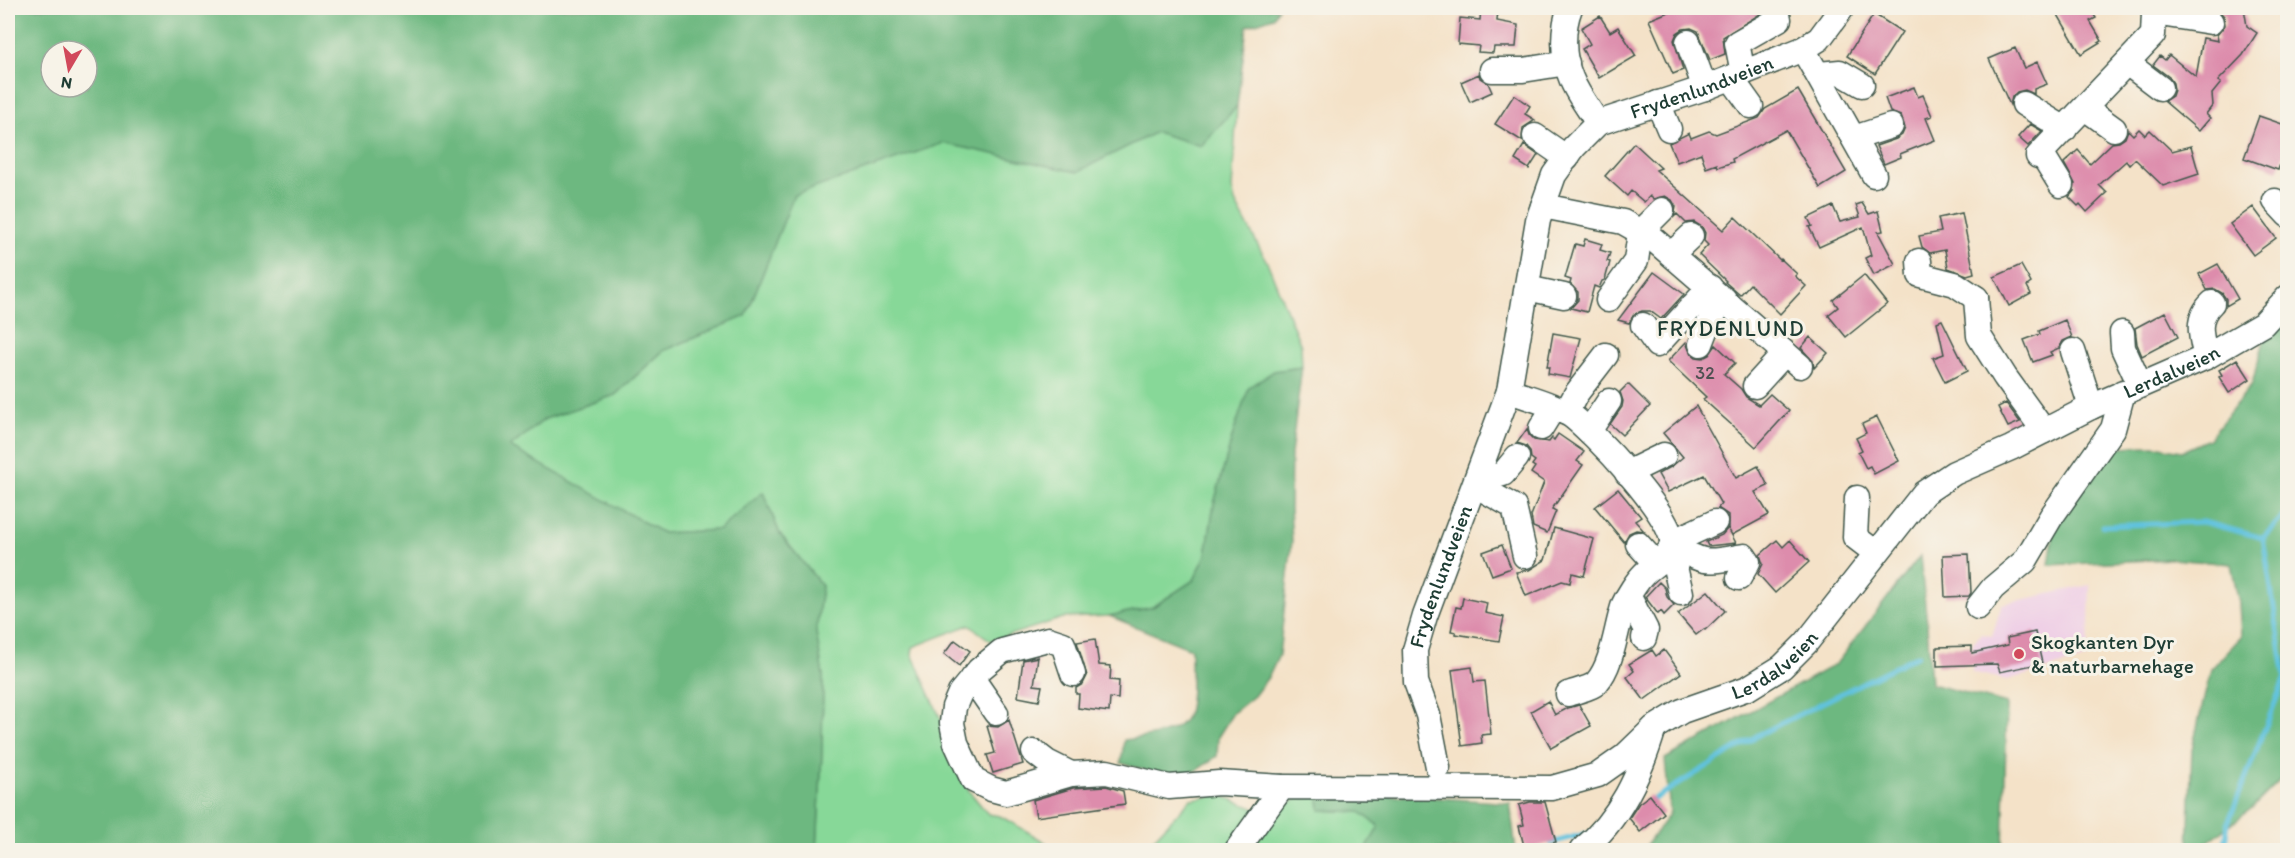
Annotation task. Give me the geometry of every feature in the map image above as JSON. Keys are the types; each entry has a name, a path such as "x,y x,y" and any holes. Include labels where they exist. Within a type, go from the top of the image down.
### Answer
{"street":[{"path":"1566,8 1564,22 1570,77 1598,123"},
{"name":"Frydenlundveien","path":"1442,777 1428,715 1416,682 1415,650 1425,616 1509,391 1543,206 1554,175 1574,147 1598,123 1705,88 1803,49 1819,39 1842,8"},
{"path":"2061,185 2040,155 2153,35 2156,9 2211,22"},
{"path":"1751,106 1737,75 1737,43 1779,19"},
{"path":"1688,42 1705,88"},
{"path":"1803,49 1819,74 1855,150 1890,126"},
{"path":"1492,70 1523,70 1567,63"},
{"path":"2127,63 2160,88"},
{"path":"1819,74 1840,72 1862,85"},
{"path":"1658,103 1669,129"},
{"path":"2024,104 2065,129"},
{"path":"2085,108 2114,129"},
{"path":"1535,136 1567,158"},
{"path":"1543,206 1623,222 1672,254 1792,359 1755,386"},
{"path":"1608,300 1636,261 1640,232 1662,210"},
{"path":"1672,254 1691,236"},
{"path":"1919,261 1920,275 1985,294 1973,341 1989,369 2044,431"},
{"path":"1527,288 1564,296"},
{"path":"1643,325 1657,345 1717,293"},
{"path":"1701,344 1717,293"},
{"name":"Lerdalveien","path":"1073,674 1063,644 1048,639 1002,651 972,678 960,693 954,707 952,723 957,743 973,780 1006,793 1071,774 1107,772 1169,787 1219,783 1282,787 1442,777 1552,788 1578,782 1598,775 1625,756 1654,729 1682,711 1748,688 1782,667 1806,643 1923,493 1954,473 2132,388 2205,357 2263,324 2288,297"},
{"path":"2205,357 2199,329 2204,310 2212,303"},
{"path":"1978,607 1993,588 2025,561 2051,518 2113,429 2132,388 2122,333"},
{"path":"2073,351 2091,407"},
{"path":"1541,428 1576,394 1606,355"},
{"path":"1509,391 1560,410 1589,430 1627,473 1660,514 1672,537 1667,551 1675,567 1681,593"},
{"path":"1589,430 1609,400"},
{"path":"1627,473 1664,455"},
{"path":"1476,483 1503,474 1517,457"},
{"path":"1476,483 1514,507 1525,556"},
{"path":"1857,498 1855,537 1876,553"},
{"path":"1568,694 1596,683 1606,668 1625,602 1643,575 1667,551 1715,522"},
{"path":"1638,544 1704,562 1744,556 1748,561 1739,578"},
{"path":"1629,597 1646,630 1644,638"},
{"path":"972,678 996,713"},
{"path":"1582,850 1593,841 1617,813 1643,765 1654,729"},
{"path":"1034,752 1047,762 1071,774"},
{"path":"1237,850 1282,787"}],"shaded area":[{"path":"2090,585 2088,658 2007,680 1972,672 1973,642 1982,634 1992,636 2002,604"}],"green space":[{"path":"8,8 1278,8 1274,17 1247,26 1237,106 1201,146 1156,132 1077,172 943,143 794,195 746,316 663,351 615,395 545,419 510,447 663,533 719,530 763,492 780,534 822,586 816,632 823,676 817,850 8,850"},
{"path":"1237,106 1232,189 1235,202 1268,264 1301,346 1302,367 1274,371 1233,434 1214,504 1206,555 1194,580 1153,607 1109,616 1063,618 991,641 969,625 913,647 912,654 944,726 953,763 970,792 988,814 1000,816 1045,842 1053,850 817,850 823,676 816,632 822,586 780,534 763,493 719,530 663,533 509,447 545,419 615,395 663,351 746,316 794,195 943,143 1077,172 1156,132 1201,146"},
{"path":"2287,317 2287,770 2284,776 2252,808 2197,850 2188,850 2192,749 2211,669 2241,637 2239,603 2231,564 2172,559 2049,565 2054,530 2110,447 2155,446 2182,451 2209,439 2252,384 2264,341"},
{"path":"1302,367 1291,454 1292,541 1279,655 1269,676 1254,696 1233,713 1218,737 1217,756 1187,777 1170,778 1121,763 1124,740 1168,731 1182,722 1187,715 1191,692 1191,649 1109,616 1153,607 1194,580 1206,555 1214,504 1233,434 1249,387 1274,371"},
{"path":"1920,556 1931,684 2007,704 2003,850 1643,850 1670,813 1665,759 1836,664"},
{"path":"1220,795 1256,809 1226,850 1143,850 1191,799"},
{"path":"1319,796 1320,810 1360,812 1379,826 1366,850 1250,850 1282,806 1297,799"},
{"path":"1319,796 1412,796 1510,803 1516,850 1366,850 1379,826 1360,812 1320,810"}],"building":[{"path":"1481,8 1498,8 1497,21 1518,25 1516,47 1494,47 1493,53 1478,52 1479,46 1458,44 1460,18 1480,20"},
{"path":"1678,8 1770,8 1723,37 1725,54 1710,60 1698,31 1691,28 1677,33 1674,40 1683,70 1673,74 1649,20"},
{"path":"2054,8 2089,8 2096,18 2090,21 2102,41 2081,54"},
{"path":"2216,8 2244,8 2247,26 2257,33 2243,55 2218,81 2221,83 2212,94 2213,105 2206,114 2210,118 2199,131 2164,101 2172,96 2173,83 2153,65 2160,56 2165,60 2169,55 2196,77 2203,38 2218,41 2217,35 2225,25 2224,16"},
{"path":"1874,14 1902,32 1875,74 1847,56"},
{"path":"1600,16 1610,32 1618,27 1636,56 1599,78 1582,49 1590,44 1581,28"},
{"path":"2015,48 2024,68 2037,62 2047,84 2034,89 2034,94 2025,90 2017,92 2012,97 2010,105 1989,59"},
{"path":"1479,74 1480,78 1488,83 1492,92 1470,102 1461,82"},
{"path":"1914,87 1918,97 1923,95 1932,116 1926,118 1935,140 1900,154 1901,157 1884,164 1876,146 1896,139 1902,135 1905,128 1901,116 1890,112 1885,98"},
{"path":"1798,90 1846,172 1820,188 1786,130 1732,159 1733,162 1718,167 1717,164 1706,168 1701,153 1677,162 1669,143 1689,133 1691,138 1709,131 1716,134 1759,118 1765,109"},
{"path":"1514,95 1530,106 1525,114 1535,120 1523,128 1522,141 1495,124"},
{"path":"2259,116 2288,126 2288,143 2278,170 2244,158"},
{"path":"2030,124 2042,131 2028,146 2018,137"},
{"path":"2139,129 2145,135 2150,130 2172,151 2191,146 2199,174 2163,186 2135,159 2129,165 2126,161 2099,185 2107,193 2087,212 2080,204 2078,206 2069,197 2074,191 2075,184 2064,163 2078,150 2090,164 2112,143 2125,138 2128,130 2133,135"},
{"path":"1634,143 1661,168 1656,170 1723,230 1735,217 1797,274 1795,276 1806,286 1780,314 1750,284 1740,295 1699,255 1708,245 1704,241 1705,233 1702,227 1694,222 1686,223 1677,214 1674,217 1676,207 1672,200 1665,196 1653,199 1650,196 1644,202 1631,191 1627,196 1605,176"},
{"path":"1524,145 1538,155 1529,169 1515,160"},
{"path":"1862,203 1869,214 1878,211 1883,231 1878,232 1895,264 1874,275 1865,258 1871,255 1863,227 1819,247 1809,227 1812,226 1808,218 1833,206 1840,222 1860,217 1856,205"},
{"path":"2253,207 2276,238 2253,255 2230,224"},
{"path":"1962,213 1974,273 1967,275 1948,268 1945,250 1930,253 1922,247 1919,236 1941,232 1938,218"},
{"path":"1585,239 1602,244 1600,250 1610,253 1605,280 1599,288 1594,286 1587,312 1571,308 1578,300 1578,292 1570,284 1571,280 1565,278 1575,244 1583,246"},
{"path":"2218,264 2238,299 2226,306 2226,299 2222,293 2215,289 2207,290 2199,274"},
{"path":"2021,265 2031,283 2027,286 2031,294 2009,306 1994,277"},
{"path":"1654,272 1684,294 1661,319 1650,311 1642,311 1634,314 1629,323 1618,320"},
{"path":"1864,275 1887,304 1846,337 1828,315 1838,307 1833,300"},
{"path":"2165,312 2178,337 2142,356 2137,344 2135,328"},
{"path":"1942,320 1967,371 1945,382 1933,358 1944,354 1937,322"},
{"path":"2065,320 2072,337 2050,352 2052,355 2033,362 2024,340"},
{"path":"1553,333 1581,338 1570,378 1548,374 1549,367 1547,367"},
{"path":"1810,337 1828,353 1814,368 1813,361 1801,348"},
{"path":"1686,342 1690,352 1696,357 1703,358 1709,355 1716,345 1735,363 1724,374 1741,389 1746,397 1759,405 1770,394 1789,411 1756,447 1703,399 1706,397 1668,361"},
{"path":"2237,359 2250,379 2229,393 2219,377 2222,375 2219,370"},
{"path":"1628,384 1650,406 1622,435 1610,424 1622,407 1620,392"},
{"path":"2006,403 2020,422 2008,427 1998,407"},
{"path":"1696,406 1736,478 1758,466 1768,486 1755,492 1769,515 1732,535 1728,528 1728,515 1718,508 1721,504 1704,475 1668,492 1658,474 1683,457 1663,433"},
{"path":"1877,417 1899,461 1874,474 1870,466 1866,468 1858,452 1862,450 1856,438 1866,433 1862,424"},
{"path":"1527,429 1534,440 1549,442 1552,438 1554,440 1558,434 1584,452 1577,461 1583,465 1552,509 1556,511 1547,533 1533,527 1531,516 1544,482 1531,473 1535,467 1532,465 1535,461 1531,458 1530,451 1526,446 1517,443"},
{"path":"1618,489 1641,517 1635,521 1644,531 1636,530 1629,533 1624,542 1595,507"},
{"path":"1554,528 1594,539 1584,576 1572,573 1570,583 1562,581 1526,596 1516,572 1529,570 1545,560"},
{"path":"1728,528 1736,543 1708,546 1706,542 1722,535"},
{"path":"1777,540 1783,547 1790,540 1809,562 1775,593 1758,574 1763,564 1760,555"},
{"path":"1502,545 1511,568 1492,575 1483,552"},
{"path":"1969,554 1971,593 1969,596 1945,597 1943,555"},
{"path":"1659,582 1674,605 1664,615 1661,611 1658,614 1645,597"},
{"path":"1708,591 1725,611 1705,630 1696,635 1678,614"},
{"path":"1463,598 1487,603 1485,613 1504,617 1499,641 1456,634 1451,631 1456,607 1461,608"},
{"path":"2035,632 2042,663 2000,672 1997,664 1937,666 1937,647 1972,646 1972,653 2008,645 2007,638"},
{"path":"1095,639 1099,665 1111,666 1110,680 1119,681 1118,699 1110,698 1109,712 1078,708 1079,694 1076,694 1076,688 1083,684 1087,676 1077,642"},
{"path":"955,640 970,651 959,666 944,654"},
{"path":"1652,650 1656,656 1664,650 1681,673 1644,700 1627,677 1634,671 1629,664"},
{"path":"1038,657 1034,685 1042,686 1039,701 1018,697 1023,660"},
{"path":"1472,667 1474,682 1485,681 1491,734 1481,735 1482,743 1462,746 1452,670"},
{"path":"1548,701 1555,715 1579,705 1591,726 1551,748 1531,711"},
{"path":"1009,720 1023,764 993,773 987,755 995,753 987,726 998,727"},
{"path":"1106,786 1123,791 1125,804 1036,817 1033,800 1073,788"},
{"path":"1650,795 1664,813 1640,832 1629,818 1639,803"},
{"path":"1545,802 1556,842 1525,850 1519,826 1524,825 1519,805"}],"waterway":[{"path":"2102,526 2203,522 2263,538 2288,511"},
{"path":"2224,850 2228,823 2285,677 2263,538"},
{"path":"1649,802 1760,734 1918,655"},
{"path":"1551,843 1585,834"}],"place":[{"name":"Skogkanten Dyr & naturbarnehage","path":"2019,654"}],"district":[{"name":"FRYDENLUND","path":"1731,328"}]}
